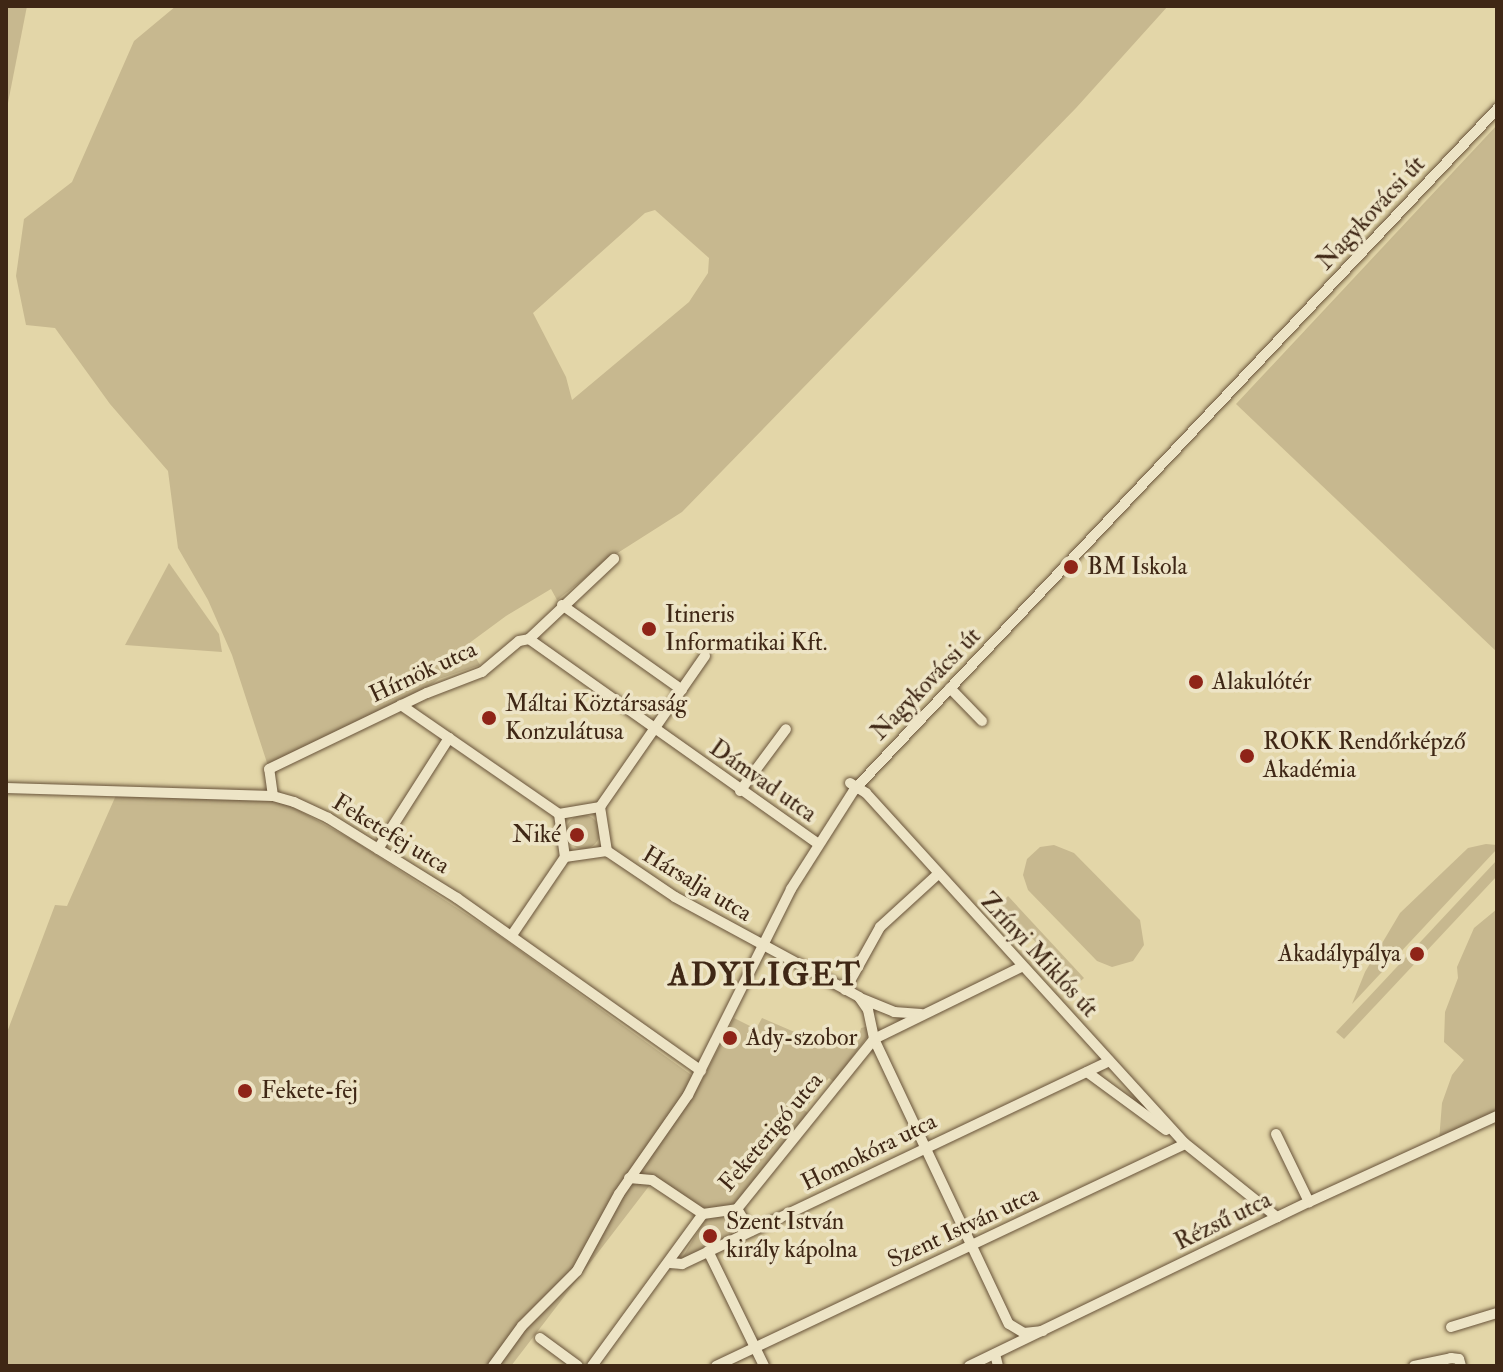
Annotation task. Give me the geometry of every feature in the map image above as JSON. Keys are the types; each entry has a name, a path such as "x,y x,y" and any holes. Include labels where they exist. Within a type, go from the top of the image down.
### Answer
{"street":[{"name":"Nagykovácsi út","path":"493,1366 522,1326 577,1271 629,1178 701,1071 818,844 857,788 1497,109"},
{"name":"Hírnök utca","path":"273,796 269,769 401,705 482,672 519,641 529,639 614,559"},
{"path":"562,605 682,690"},
{"name":"Dámvad utca","path":"529,639 818,844"},
{"path":"565,857 607,851 600,807 705,656"},
{"path":"950,688 982,721"},
{"path":"401,705 559,814 600,807"},
{"path":"740,791 786,729"},
{"path":"378,849 449,738"},
{"name":"Feketefej utca","path":"6,788 273,796 313,810 512,935 701,1071"},
{"name":"Zrínyi Miklós út","path":"857,788 1185,1144"},
{"path":"512,935 565,857 559,814"},
{"name":"Hársalja utca","path":"607,851 675,897 845,990 894,1012 926,1013"},
{"path":"845,990 880,927 938,874"},
{"name":"Feketerigó utca","path":"592,1366 703,1214 737,1209 874,1039 1021,967"},
{"path":"859,997 872,1020 874,1039 1009,1324 1024,1333 1043,1331"},
{"name":"Homokóra utca","path":"670,1263 677,1266 1109,1061"},
{"name":"Zrínyi Miklós út","path":"1087,1072 1277,1217"},
{"name":"Rézsű utca","path":"969,1366 1277,1217 1497,1116"},
{"path":"1276,1134 1309,1202"},
{"name":"Szent István utca","path":"716,1366 1185,1144"},
{"path":"629,1178 652,1180 703,1214"},
{"path":"737,1209 751,1231"},
{"path":"708,1251 764,1366"},
{"path":"1451,1327 1497,1313"},
{"path":"998,1366 998,1352 1009,1324"},
{"path":"540,1338 578,1366"},
{"path":"1414,1366 1460,1362"}],"shaded area":[{"path":"6,6 27,6 6,113"},
{"path":"176,6 1168,6 1076,108 682,512 616,554 557,600 551,589 468,644 480,665 439,679 401,705 269,769 232,655 208,600 178,548 168,471 110,404 55,328 26,325 16,276 24,219 72,182 134,41","holes":["655,210 709,258 708,273 689,302 572,400 566,377 533,313 645,213"]},
{"path":"1497,125 1497,652 1236,404"},
{"path":"169,563 219,634 222,652 125,645"},
{"path":"117,793 273,796 356,842 501,937 701,1082 734,1018 756,1029 762,1018 820,1043 856,1049 861,1028 869,1026 870,1033 834,1082 829,1078 804,1110 809,1114 735,1204 702,1209 656,1177 511,1366 6,1366 6,1035 55,905 67,906"},
{"path":"583,815 595,820 600,832 595,844 583,849 571,844 566,832 571,820"},
{"path":"1054,845 1074,853 1140,920 1144,945 1133,961 1112,967 1097,961 1028,890 1023,875 1027,859 1040,847"},
{"path":"1497,845 1497,849 1352,1004 1365,972 1400,913 1468,848"},
{"name":"Akadálypálya","path":"1497,860 1497,876 1344,1039 1336,1032"},
{"path":"1008,896 1084,978 1076,985 1000,904"},
{"path":"1497,909 1497,1116 1439,1141 1442,1103 1452,1075 1464,1060 1444,1042 1445,1012 1458,978 1457,967 1474,928"},
{"path":"734,1212 745,1229 681,1260 707,1216"}],"place":[{"name":"BM Iskola","path":"1071,567"},
{"name":"Itineris Informatikai Kft.","path":"649,629"},
{"name":"Alakulótér","path":"1196,682"},
{"name":"Máltai Köztársaság Konzulátusa","path":"489,718"},
{"name":"ROKK Rendőrképző Akadémia","path":"1247,756"},
{"name":"Niké","path":"577,835"},
{"name":"Akadálypálya","path":"1417,954"},
{"name":"Ady-szobor","path":"730,1038"},
{"name":"Fekete-fej","path":"245,1091"},
{"name":"Szent István király kápolna","path":"710,1236"}],"district":[{"name":"ADYLIGET","path":"765,975"}]}
